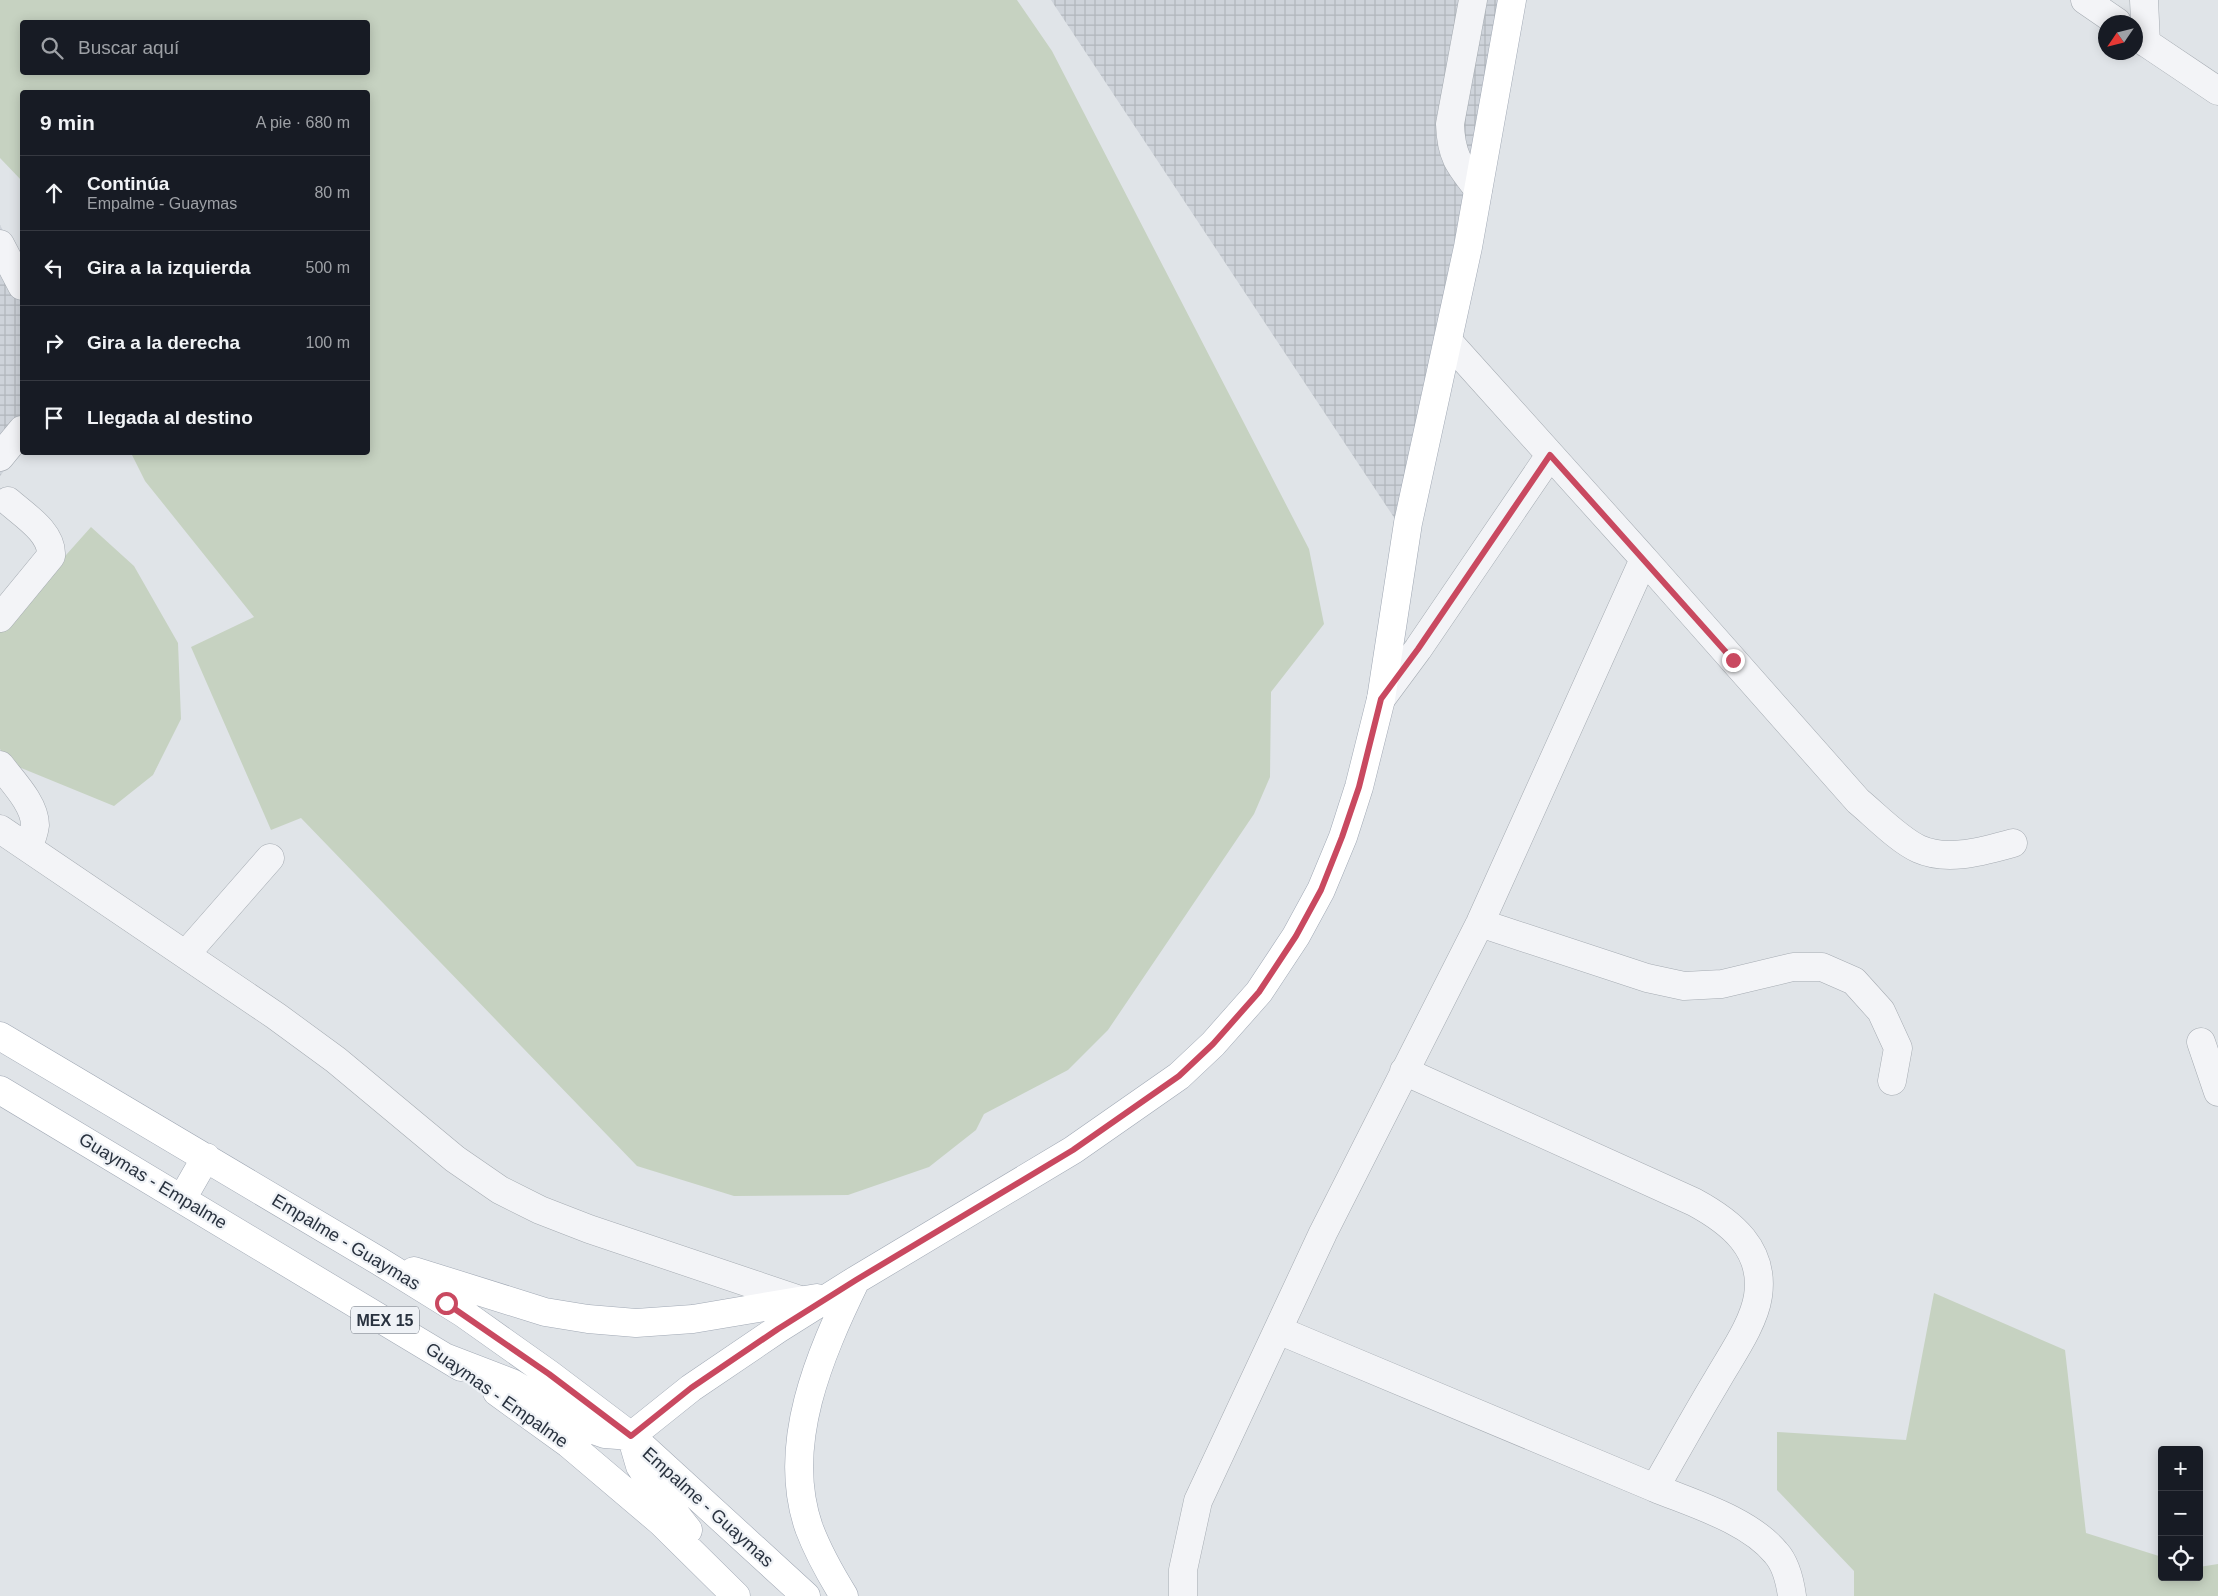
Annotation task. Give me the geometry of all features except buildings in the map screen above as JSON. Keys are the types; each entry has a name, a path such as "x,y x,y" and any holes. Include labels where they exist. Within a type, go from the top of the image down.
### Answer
{"main road":[{"path":"447,1358 512,1383 588,1428 605,1434 631,1436 691,1388 828,1297 1073,1150 1179,1076 1213,1044 1259,992 1296,936 1321,890 1356,795 1381,699 1408,523 1448,341 1512,0"},
{"name":"Empalme - Guaymas","path":"0,1036 206,1157 463,1313 549,1374 631,1436 806,1596"},
{"name":"Guaymas - Empalme","path":"0,1090 447,1358 568,1444 661,1522 738,1596"},
{"path":"182,1199 206,1157"},
{"path":"379,1261 545,1312 588,1319 636,1323 693,1320 800,1300 828,1297"},
{"path":"844,1596 831,1575 809,1528 800,1485 799,1446 814,1381 836,1320 856,1280"},
{"path":"631,1436 640,1466 651,1483 738,1596"}],"street":[{"path":"1473,0 1450,124 1451,145 1459,166 1478,189"},
{"path":"2085,0 2107,15"},
{"path":"2143,15 2144,0"},
{"path":"2143,40 2218,91"},
{"path":"0,244 20,282"},
{"path":"1448,341 1858,801 1892,830 1919,849 1950,856 1983,851 2013,843"},
{"path":"0,457 20,432"},
{"path":"1381,699 1418,649 1550,455"},
{"path":"5,602 51,556 52,547 48,538 8,501"},
{"path":"1183,1596 1183,1570 1198,1501 1323,1233 1480,923 1644,559"},
{"path":"0,765 25,799 32,813 35,824 28,848"},
{"path":"0,829 186,954 336,1060 455,1159 500,1190 540,1210 589,1229 800,1300"},
{"path":"186,954 270,858"},
{"path":"1480,923 1647,978 1684,986 1722,984 1793,967 1822,967 1854,981 1881,1010 1898,1048 1892,1081"},
{"path":"2201,1042 2218,1092"},
{"path":"1404,1071 1694,1202 1719,1215 1737,1230 1751,1251 1758,1274 1758,1297 1746,1330 1655,1488"},
{"path":"1278,1330 1723,1515 1756,1536 1777,1554 1790,1581 1792,1596"}],"shaded area":[{"path":"1051,0 1504,0 1397,522"},
{"path":"0,225 20,262 20,451 0,476"}],"green space":[{"path":"0,0 1017,0 1052,51 1309,549 1324,624 1271,692 1270,777 1254,814 1108,1030 1068,1070 984,1114 976,1130 929,1167 848,1195 734,1196 637,1166 301,818 271,830 191,647 254,617 145,481 132,455 370,455 370,90 20,90 20,179 0,158"},
{"path":"91,527 134,566 178,643 181,719 153,775 114,806 9,763 0,749 0,629"},
{"path":"1934,1293 2065,1350 2086,1533 2158,1556 2158,1581 2203,1581 2203,1566 2218,1564 2218,1596 1854,1596 1854,1571 1777,1490 1777,1432 1906,1440"}],"route":[{"path":"446,1303 549,1374 631,1436 691,1388 778,1329 1073,1150 1143,1103 1179,1076 1213,1044 1259,992 1296,936 1321,890 1342,837 1359,787 1381,699 1418,649 1550,455 1733,660"}]}
